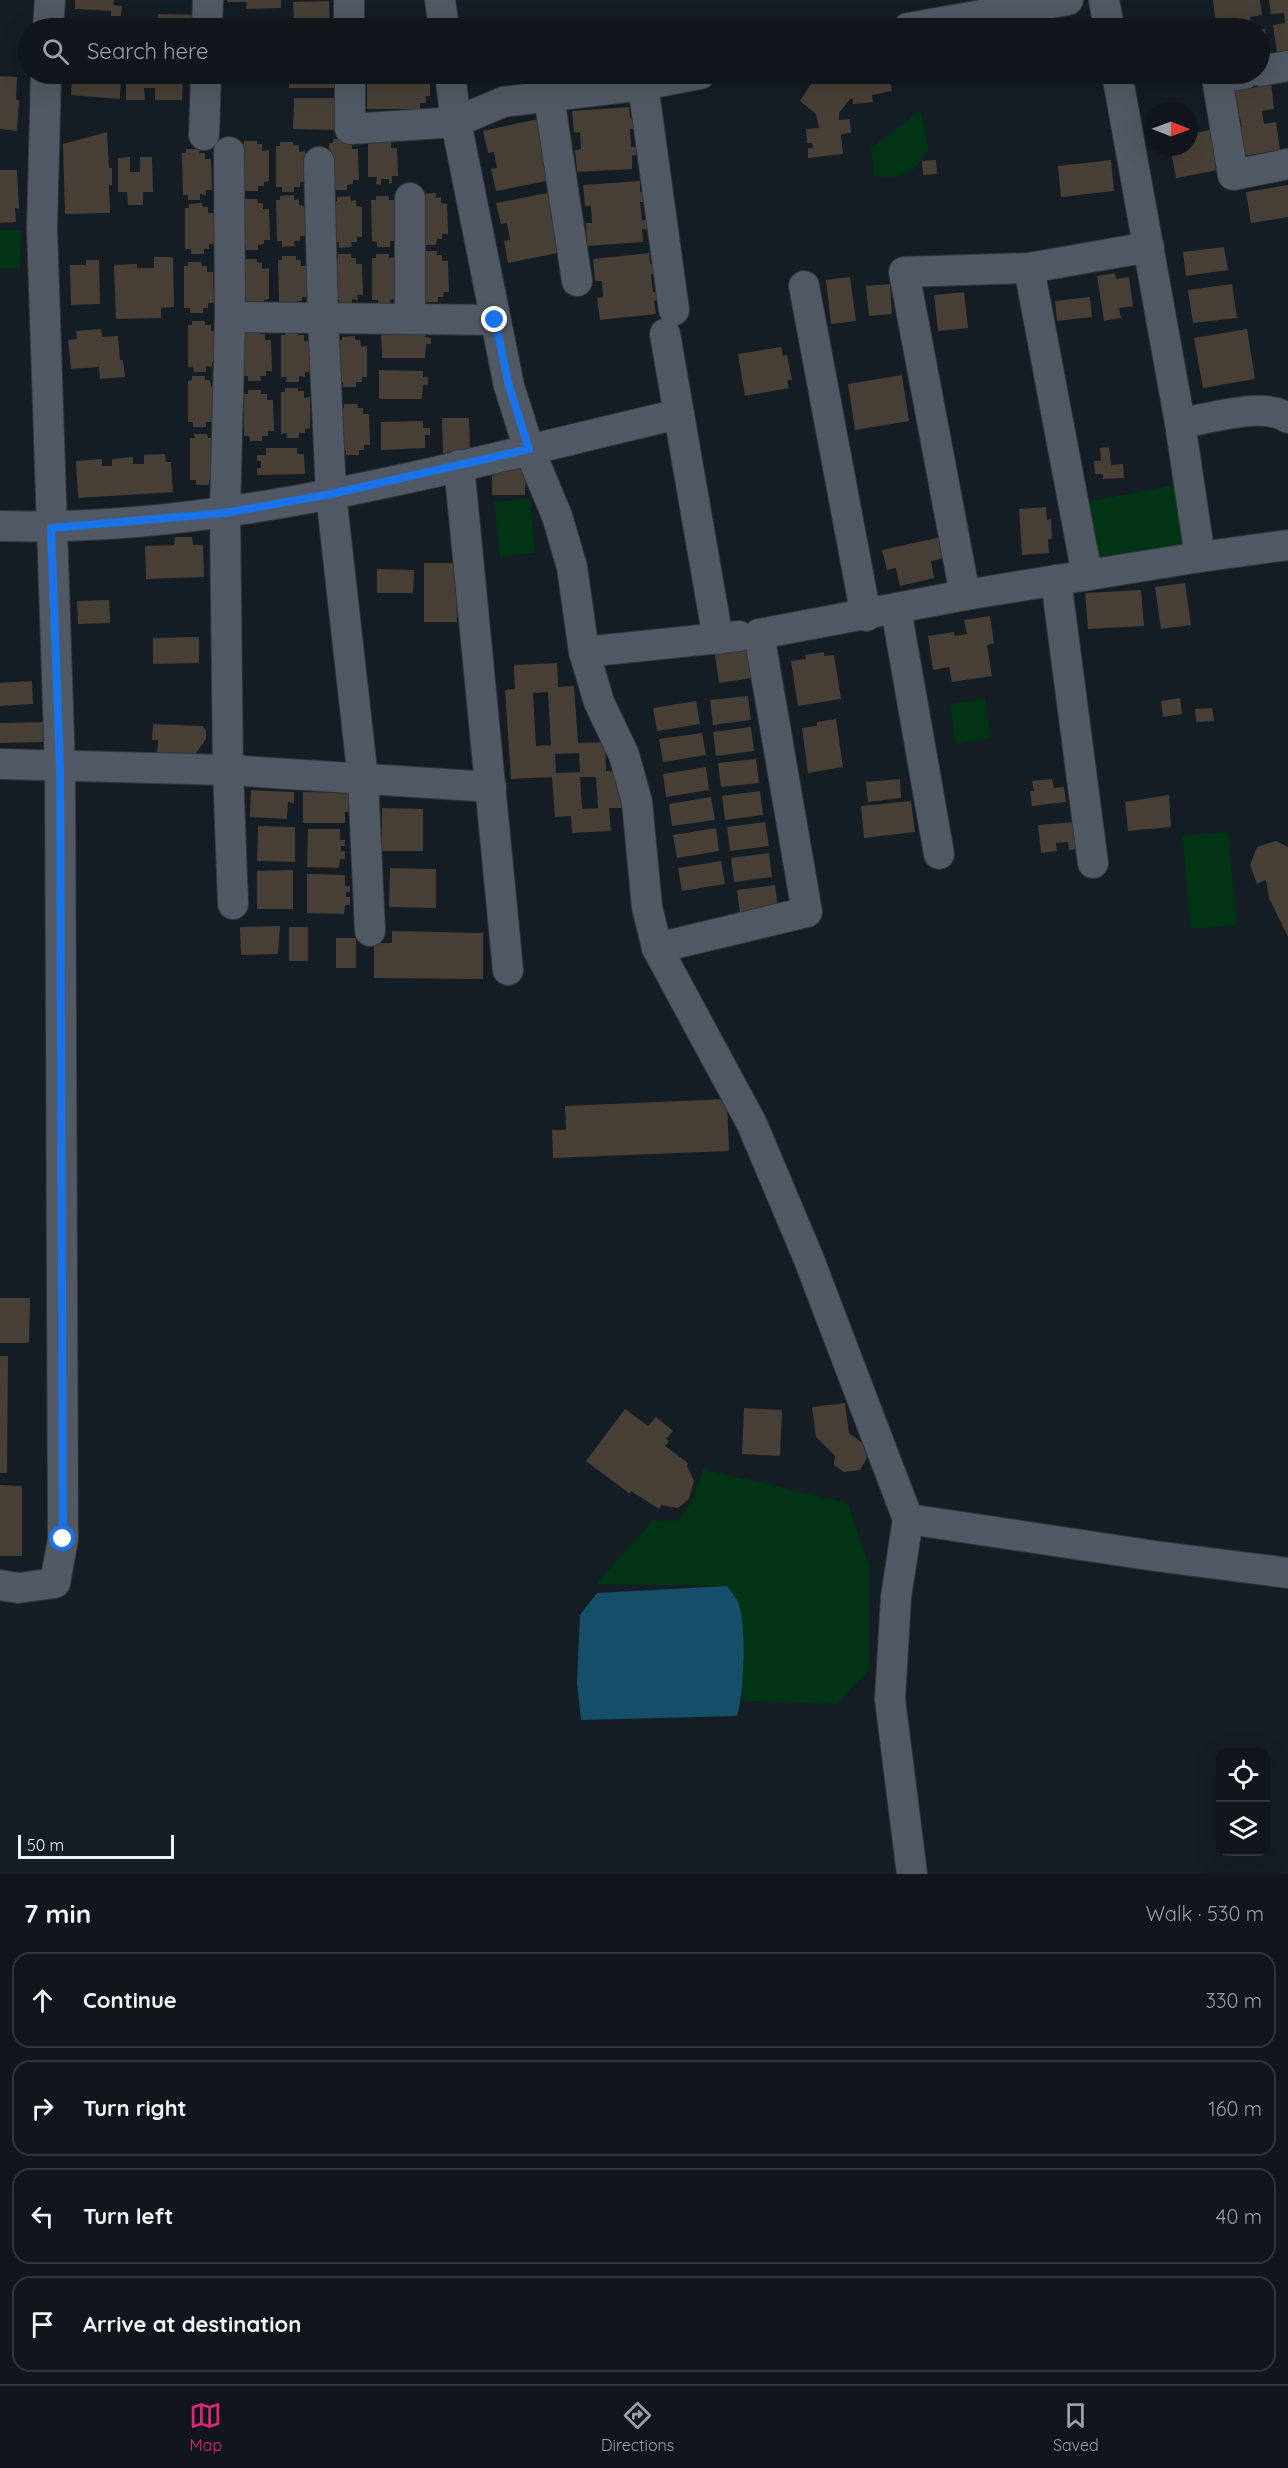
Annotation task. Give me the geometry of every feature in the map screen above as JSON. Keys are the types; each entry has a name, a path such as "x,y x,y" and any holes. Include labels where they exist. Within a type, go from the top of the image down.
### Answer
{"street":[{"path":"49,18 50,0"},
{"path":"207,18 208,0"},
{"path":"349,0 350,18"},
{"path":"440,0 443,18"},
{"path":"913,18 1068,0"},
{"path":"1104,0 1107,18"},
{"path":"1270,69 1288,66"},
{"path":"0,1585 18,1587 55,1583 63,1539 60,767 42,228 46,84"},
{"path":"204,135 206,84"},
{"path":"350,84 350,129 456,122 503,102 648,84"},
{"path":"451,84 456,122 509,386 529,449 557,516 572,567 584,652 599,702 624,755 637,802 647,907 657,948 752,1124 808,1257 908,1520 896,1597 890,1699 912,1874"},
{"path":"1119,84 1180,423 1200,557"},
{"path":"1217,84 1233,174 1288,164"},
{"path":"643,85 679,414 718,639"},
{"path":"549,97 577,281"},
{"path":"229,152 230,317 225,513 228,770 233,904"},
{"path":"319,162 331,494 363,779 370,931"},
{"path":"410,198 410,319"},
{"path":"965,595 904,272 1029,268 1149,247"},
{"path":"1029,268 1087,574"},
{"path":"804,286 866,616"},
{"path":"230,317 495,320"},
{"path":"1180,423 1259,410 1274,411 1288,418"},
{"path":"0,526 51,528 225,513 331,494 679,414"},
{"path":"459,465 508,970"},
{"path":"584,652 759,634 1087,574 1288,545"},
{"path":"1056,580 1093,863"},
{"path":"896,609 939,854"},
{"path":"657,948 807,912 759,634"},
{"path":"0,764 228,770 491,788"},
{"path":"908,1520 1288,1573"}],"green space":[{"path":"921,110 929,149 912,170 901,176 874,176 871,148"},
{"path":"0,230 21,230 20,268 0,268"},
{"path":"1176,485 1187,547 1091,564 1080,503"},
{"path":"530,498 535,553 500,557 494,502"},
{"path":"985,699 991,738 955,744 950,704"},
{"path":"1228,832 1237,925 1191,929 1182,836"},
{"path":"703,1469 848,1503 869,1565 869,1671 837,1704 742,1701 742,1619 727,1586 596,1584 653,1520 678,1521 694,1497"}],"water":[{"path":"727,1586 738,1602 743,1626 743,1676 737,1716 581,1720 577,1683 580,1615 597,1593"}],"building":[{"path":"75,0 114,0 113,5 122,6 121,16 111,16 111,11 75,9"},
{"path":"227,0 281,0 281,8 246,9 247,2 227,2"},
{"path":"1213,0 1260,0 1262,15 1250,18 1215,18"},
{"path":"1269,0 1288,0 1288,52 1277,53 1273,25 1285,23 1284,13 1271,14"},
{"path":"329,1 330,18 294,18 293,2"},
{"path":"158,14 200,15 200,18 158,18"},
{"path":"0,76 17,77 16,100 19,100 17,131 0,129"},
{"path":"1270,82 1274,109 1262,111 1264,124 1276,122 1280,150 1238,157 1234,128 1242,127 1240,117 1232,118 1228,88 1235,90 1258,87 1258,84 1270,84"},
{"path":"72,84 121,84 120,99 71,95"},
{"path":"126,84 183,84 182,100 155,100 155,88 144,88 145,100 126,100"},
{"path":"289,84 337,84 337,88 289,88"},
{"path":"367,84 430,84 430,96 426,96 426,103 420,103 420,109 367,109"},
{"path":"811,84 891,84 892,91 872,95 873,102 853,104 853,99 850,99 839,113 839,120 850,119 851,133 841,134 843,154 808,158 808,148 813,148 812,143 807,143 806,129 819,128 816,114 800,101"},
{"path":"294,98 337,98 337,130 293,129"},
{"path":"629,107 630,118 634,118 635,129 630,129 631,147 636,147 636,155 632,156 632,169 577,172 575,150 581,149 580,132 574,133 572,111"},
{"path":"538,119 551,180 496,191 491,169 497,168 494,152 488,153 483,131"},
{"path":"1220,128 1228,168 1176,178 1172,156 1198,156 1198,132"},
{"path":"107,132 109,168 112,168 112,185 109,185 110,213 65,214 63,144"},
{"path":"368,138 386,138 385,142 391,142 391,148 397,148 398,176 392,176 392,183 389,184 389,179 381,179 381,185 376,184 377,177 368,177"},
{"path":"333,139 347,139 352,143 352,149 358,149 359,180 353,180 353,184 347,185 347,190 335,190 335,185 329,185 329,143 333,143"},
{"path":"244,141 257,141 257,144 262,144 262,151 269,150 269,181 264,182 264,186 258,186 258,191 245,191 245,186 240,186 239,145 244,144"},
{"path":"280,142 293,142 293,145 299,145 299,152 305,151 305,182 300,182 300,187 294,187 294,192 282,192 282,187 276,187 276,146 280,146"},
{"path":"186,149 200,149 199,153 205,153 205,159 211,159 212,190 206,190 206,195 200,194 200,200 188,200 188,195 183,195 182,153 186,153"},
{"path":"130,157 130,172 140,172 140,157 152,157 153,192 143,192 143,205 128,205 127,192 118,192 118,158"},
{"path":"936,160 937,174 923,175 922,161"},
{"path":"1111,160 1114,191 1061,197 1058,166"},
{"path":"0,170 17,170 19,209 15,208 16,222 0,223"},
{"path":"640,181 640,192 644,191 645,202 640,202 642,220 646,220 647,229 642,229 643,242 587,246 586,223 592,223 591,206 585,206 583,185"},
{"path":"1288,185 1288,217 1251,223 1246,192"},
{"path":"552,192 563,252 508,263 504,241 510,240 507,223 501,224 496,203"},
{"path":"436,193 436,198 441,197 441,203 447,204 448,234 442,234 442,239 437,239 436,245 424,245 422,194"},
{"path":"294,195 294,200 299,199 299,205 305,206 306,236 300,236 300,241 294,241 295,246 282,247 282,241 277,241 276,200 280,200 280,196"},
{"path":"350,196 351,201 356,200 356,206 362,207 362,237 357,237 357,242 351,242 352,247 339,248 339,242 333,242 333,201 337,201 337,197"},
{"path":"376,196 389,196 389,200 394,200 394,206 401,206 396,241 390,241 390,247 377,247 377,242 372,241 371,200 376,200"},
{"path":"244,199 257,199 258,203 263,203 263,209 269,209 270,240 264,240 264,244 258,245 258,250 246,250 245,245 240,245"},
{"path":"202,203 203,207 208,207 208,213 214,213 215,244 209,244 209,249 204,249 204,254 191,254 191,249 185,249 185,208 189,208 189,204"},
{"path":"1224,247 1228,270 1186,276 1183,252"},
{"path":"424,251 437,251 437,255 442,255 442,261 448,261 449,292 444,292 443,297 438,297 438,302 425,302"},
{"path":"649,253 650,264 654,263 655,274 651,274 653,292 658,292 659,300 654,301 656,314 600,320 597,298 603,297 602,281 595,281 593,259"},
{"path":"338,254 351,254 351,258 356,258 356,264 362,264 363,295 357,295 358,300 352,299 352,305 339,305 339,300 334,300 333,258 338,258"},
{"path":"376,254 389,254 389,258 395,257 395,264 401,264 396,299 390,300 391,305 378,305 378,300 372,300 372,258 376,258"},
{"path":"282,256 296,256 296,260 301,260 301,266 307,266 308,297 302,297 302,301 297,301 297,307 284,307 284,302 279,302 278,260 282,260"},
{"path":"154,257 173,257 174,307 161,308 161,318 116,319 114,265 137,264 137,268 154,268"},
{"path":"244,259 257,259 257,262 262,263 262,269 269,268 269,299 264,300 264,304 240,305"},
{"path":"86,260 99,260 100,304 71,305 70,265 86,265"},
{"path":"188,262 201,262 202,266 207,266 207,272 213,272 214,303 208,303 208,308 203,308 203,313 190,313 190,308 184,308 184,266 188,266"},
{"path":"1115,273 1116,279 1129,277 1133,306 1119,308 1121,318 1104,321 1097,276"},
{"path":"850,277 856,321 831,324 826,280"},
{"path":"890,284 892,314 869,316 866,286"},
{"path":"1232,284 1237,318 1193,323 1188,290"},
{"path":"964,292 968,328 938,331 934,295"},
{"path":"1090,297 1092,317 1057,321 1055,301"},
{"path":"192,321 205,321 205,325 211,325 211,331 217,331 218,362 212,362 212,367 206,366 206,372 194,372 193,367 188,367 188,325 192,325"},
{"path":"101,329 102,337 118,336 120,360 123,360 125,377 100,379 99,367 71,369 68,340 77,339 76,331"},
{"path":"1247,329 1255,379 1203,388 1194,338"},
{"path":"259,330 260,334 265,334 265,340 271,340 272,371 266,371 266,376 260,376 261,381 248,381 248,376 242,376 242,335 246,334 246,331"},
{"path":"381,330 418,330 418,334 426,334 425,337 431,338 431,344 426,344 425,358 382,358"},
{"path":"285,331 298,331 298,335 304,335 304,341 310,341 310,372 305,372 305,377 299,376 299,382 286,382 287,377 281,377 281,335 285,335"},
{"path":"355,336 355,340 360,340 361,347 367,346 367,377 362,377 362,382 356,382 356,387 343,387 343,382 338,382 338,341 342,340 342,337"},
{"path":"781,347 783,356 787,355 792,380 787,380 789,388 745,396 738,354"},
{"path":"379,370 423,371 423,377 428,377 428,385 423,385 422,399 379,399"},
{"path":"902,375 909,421 855,430 848,384"},
{"path":"192,376 205,376 205,380 210,380 211,386 217,386 217,417 212,417 212,422 206,422 206,427 193,427 193,422 188,422 188,381 192,380"},
{"path":"285,388 298,388 298,391 304,391 304,398 310,397 310,428 305,429 305,433 299,433 299,438 287,438 287,433 281,434 281,392 285,392"},
{"path":"248,390 261,390 261,394 267,394 267,400 273,400 274,431 268,431 268,436 262,436 262,441 250,441 249,436 244,436 244,394 248,394"},
{"path":"344,404 357,404 358,408 363,408 363,414 369,414 370,445 364,445 364,450 359,450 359,455 346,455 346,450 340,450 340,408 344,408"},
{"path":"442,418 469,418 470,452 443,453"},
{"path":"423,421 423,428 430,428 430,435 425,435 425,448 381,450 381,422"},
{"path":"194,434 207,434 208,438 213,438 214,480 209,480 209,485 196,485 196,480 190,480 190,438 195,438"},
{"path":"1109,447 1111,465 1123,464 1124,478 1103,479 1103,474 1095,474 1094,461 1101,461 1100,448"},
{"path":"266,448 297,448 297,454 304,454 305,474 257,475 257,468 261,468 261,461 257,461 257,455 266,455"},
{"path":"165,454 166,462 171,462 173,492 78,498 76,461 102,459 102,466 112,466 112,459 133,457 133,464 144,464 144,455"},
{"path":"492,467 526,467 525,495 492,495"},
{"path":"1046,507 1047,520 1051,519 1052,539 1048,539 1049,553 1022,555 1019,509"},
{"path":"175,537 192,537 193,545 203,545 204,577 146,579 145,546 174,545"},
{"path":"941,537 946,558 931,561 934,578 900,586 896,568 887,570 882,550"},
{"path":"424,563 456,563 457,622 424,622"},
{"path":"377,569 414,570 413,593 377,593"},
{"path":"1185,583 1191,625 1161,629 1155,587"},
{"path":"1141,590 1144,626 1088,629 1085,593"},
{"path":"109,600 110,623 78,624 77,601"},
{"path":"990,616 994,643 987,645 992,676 952,682 949,667 933,670 928,636 954,632 955,636 967,634 964,620"},
{"path":"199,637 199,663 153,664 153,638"},
{"path":"747,643 752,678 719,683 714,648"},
{"path":"824,652 824,656 834,655 841,699 798,706 791,661 806,659 805,655"},
{"path":"557,663 558,687 574,686 578,743 605,742 606,771 619,770 622,808 609,808 611,831 572,833 571,816 555,817 552,777 511,779 505,690 515,689 514,665","holes":["548,692 551,745 536,746 533,693","579,753 580,772 556,773 555,754","580,777 596,777 598,808 582,809"]},
{"path":"32,681 33,704 0,706 0,683"},
{"path":"748,696 751,720 713,725 710,700"},
{"path":"1180,698 1182,714 1163,717 1161,701"},
{"path":"696,701 700,724 657,731 653,708"},
{"path":"1212,708 1214,721 1196,722 1195,709"},
{"path":"836,719 843,767 808,773 802,728 817,726 817,722"},
{"path":"44,722 44,742 0,743 0,723"},
{"path":"153,724 203,726 206,739 196,753 157,753 158,740 152,740"},
{"path":"751,727 754,751 716,756 713,732"},
{"path":"702,733 706,755 663,762 659,739"},
{"path":"756,759 759,783 721,787 718,763"},
{"path":"706,767 709,790 666,797 663,774"},
{"path":"900,779 901,798 868,802 866,782"},
{"path":"1052,779 1054,788 1064,787 1066,802 1032,806 1030,791 1034,791 1032,781"},
{"path":"251,790 294,792 294,803 288,802 287,819 250,817"},
{"path":"760,791 763,815 725,820 722,796"},
{"path":"303,792 349,793 349,812 345,812 345,823 303,823"},
{"path":"1169,795 1171,827 1128,831 1125,802"},
{"path":"711,797 715,820 672,826 669,804"},
{"path":"911,801 915,832 864,838 861,806"},
{"path":"382,808 423,809 423,851 382,851"},
{"path":"765,822 769,846 730,851 727,827"},
{"path":"1077,822 1079,849 1069,850 1068,842 1056,843 1057,851 1041,853 1038,825"},
{"path":"258,826 295,827 295,862 257,861"},
{"path":"716,828 719,851 677,858 673,835"},
{"path":"308,829 340,829 340,840 345,840 345,846 341,846 341,851 345,851 345,859 340,859 339,868 307,867"},
{"path":"1276,841 1288,847 1288,937 1269,898 1266,880 1257,884 1250,865 1257,847"},
{"path":"769,853 772,877 734,882 731,858"},
{"path":"721,861 725,884 682,891 678,868"},
{"path":"390,868 436,869 436,908 389,907"},
{"path":"293,870 293,909 257,909 257,871"},
{"path":"307,874 345,875 345,886 350,886 350,892 346,892 346,897 350,897 350,905 345,905 344,914 307,913"},
{"path":"775,885 778,909 740,914 737,890"},
{"path":"280,926 278,954 241,955 240,927"},
{"path":"289,927 308,927 308,961 289,961"},
{"path":"392,931 483,933 483,979 374,978 374,943 392,943"},
{"path":"336,938 356,938 356,968 336,968"},
{"path":"727,1099 729,1151 553,1158 552,1130 566,1130 565,1106"},
{"path":"0,1298 30,1298 29,1343 0,1343"},
{"path":"0,1356 8,1356 7,1473 0,1473"},
{"path":"845,1403 849,1433 865,1445 867,1458 860,1470 844,1472 834,1465 835,1456 816,1437 812,1407"},
{"path":"744,1408 782,1410 780,1456 742,1454"},
{"path":"625,1409 648,1426 656,1417 673,1431 666,1439 669,1441 665,1446 688,1463 687,1466 694,1481 689,1499 678,1508 661,1505 659,1509 631,1491 630,1494 586,1461"},
{"path":"0,1485 22,1486 22,1556 0,1556"}],"route":[{"path":"63,1539 60,767 51,528 225,513 331,494 529,449 509,386 495,320"}]}
